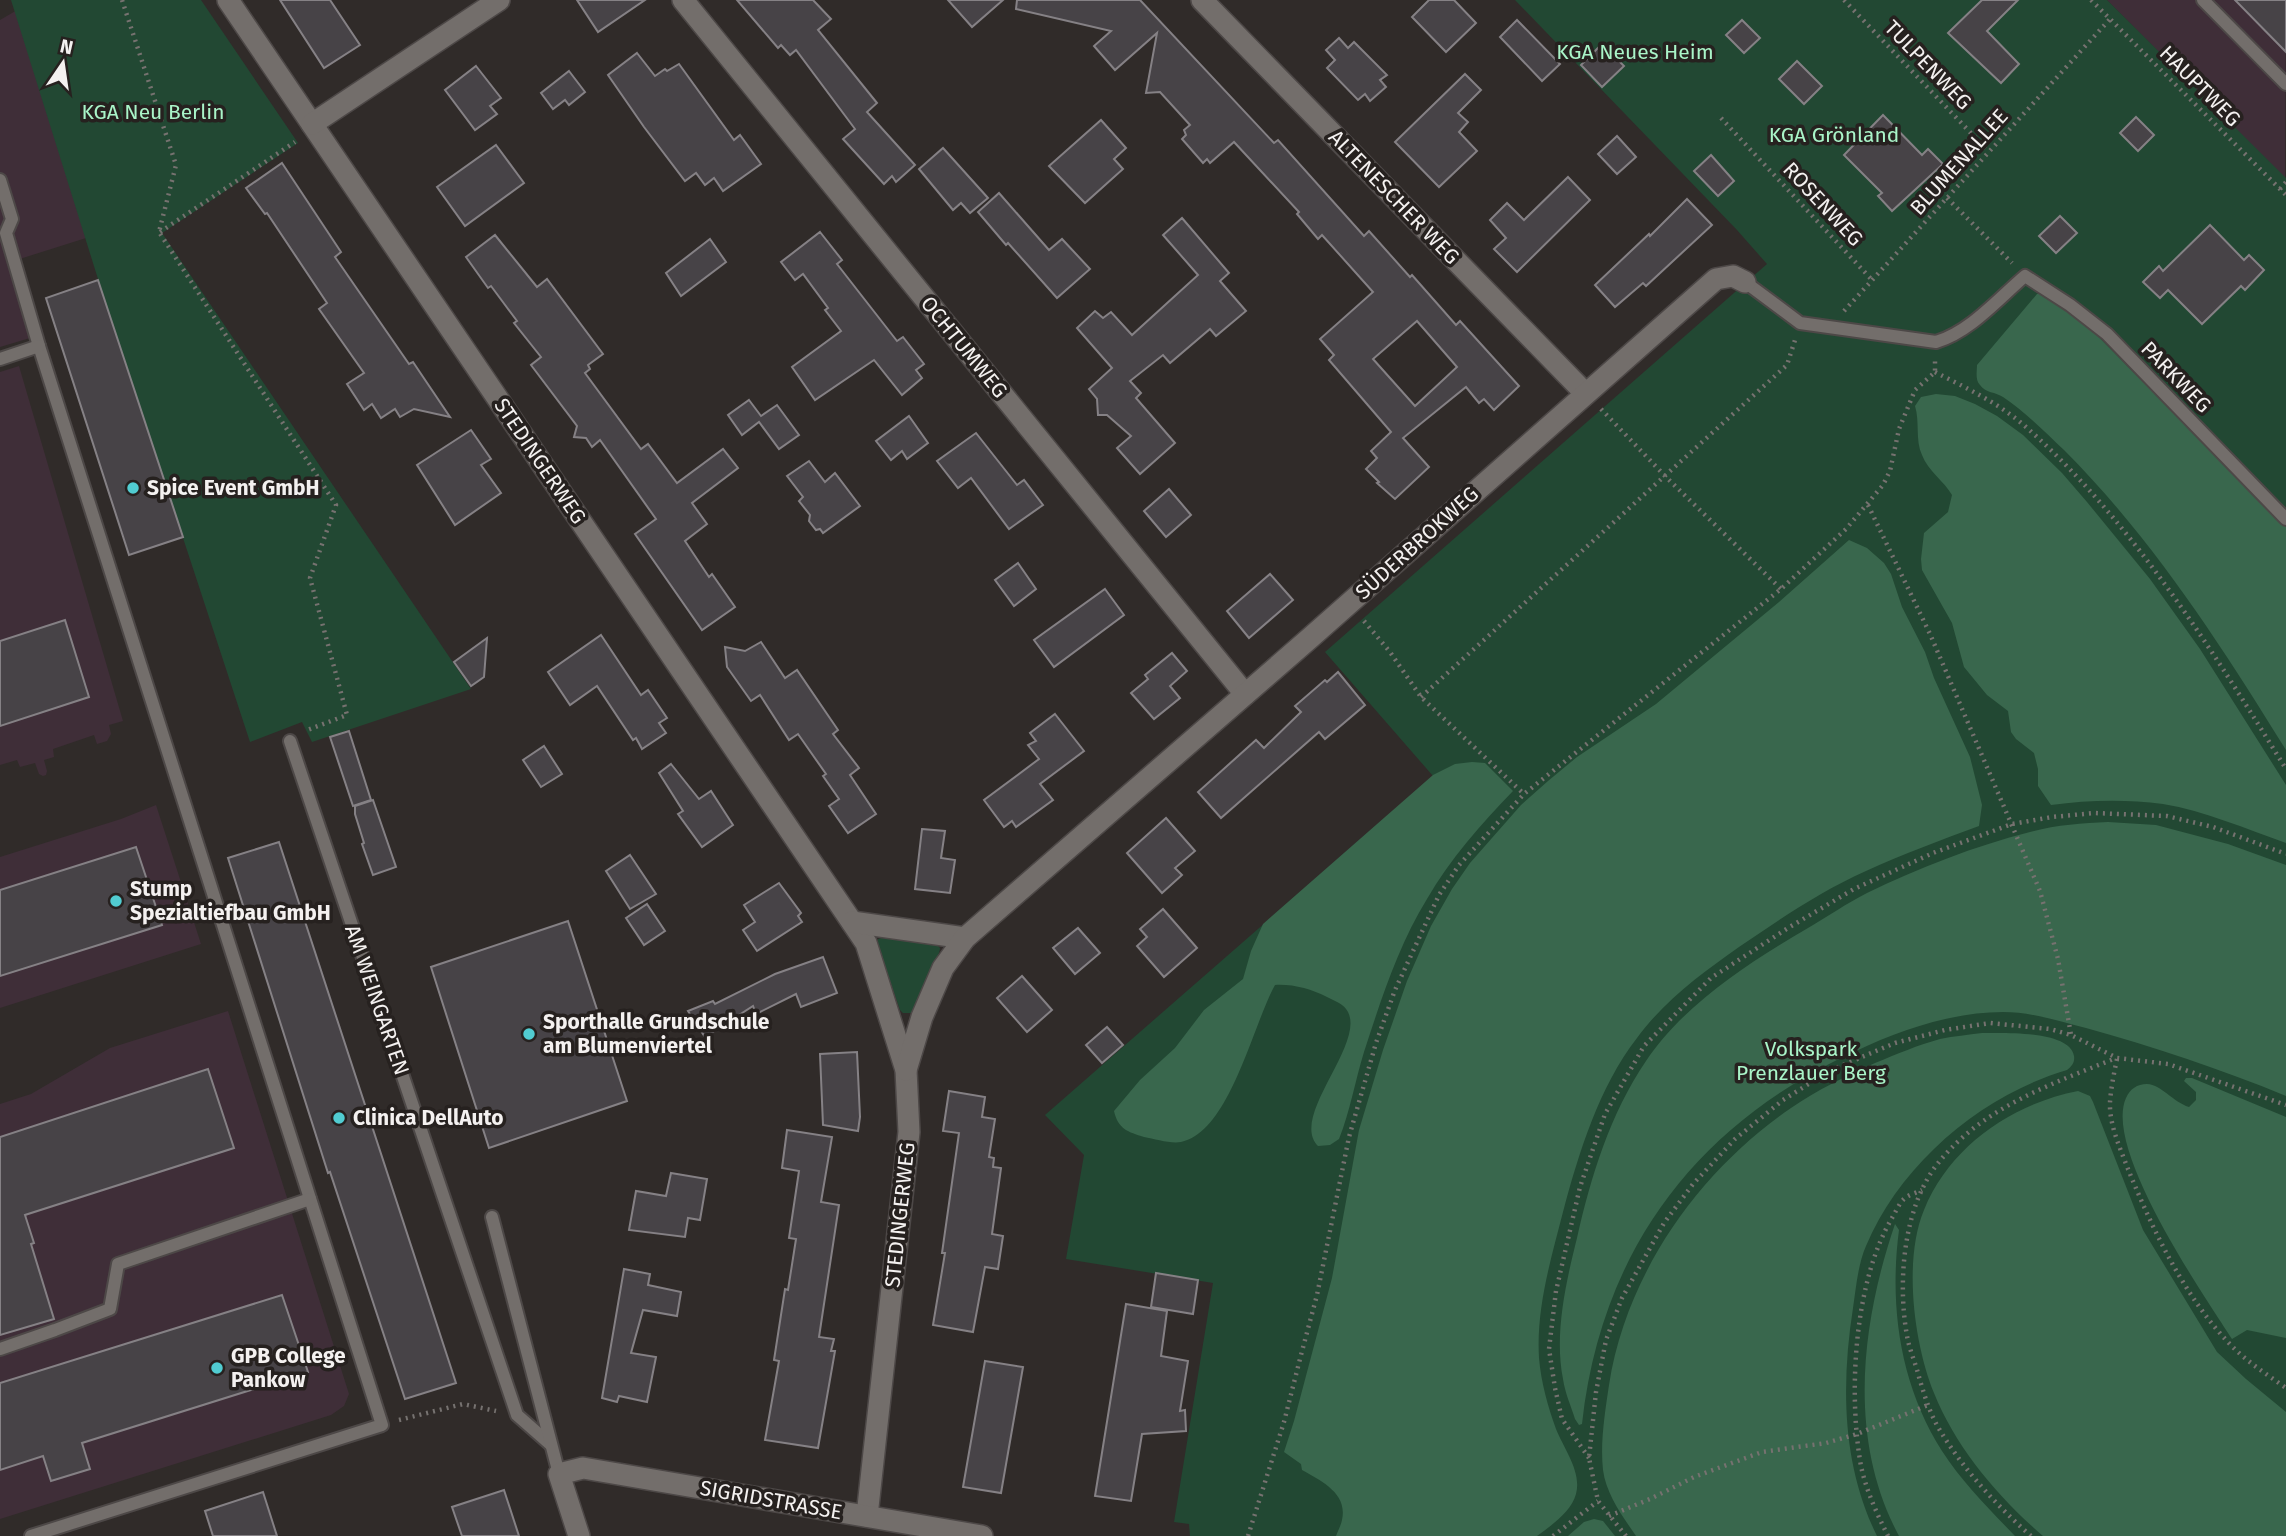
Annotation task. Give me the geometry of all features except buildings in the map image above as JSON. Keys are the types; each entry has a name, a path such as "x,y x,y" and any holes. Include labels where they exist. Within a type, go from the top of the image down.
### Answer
{"street":[{"name":"STEDINGERWEG","path":"228,0 866,943 906,1070 909,1132 867,1516"},
{"path":"313,126 499,0"},
{"name":"OCHTUMWEG","path":"684,0 1245,694"},
{"name":"ALTENESCHER WEG","path":"1202,0 1586,393"},
{"name":"SÜDERBROKWEG","path":"906,1070 922,1017 943,968 965,938 1716,279 1733,276 1745,282"},
{"path":"852,922 965,938"},
{"name":"SIGRIDSTRASSE","path":"559,1474 583,1468 982,1536"},
{"path":"559,1474 579,1536"}],"lane":[{"path":"2203,0 2286,84"},
{"path":"0,180 12,219 6,233 39,346 382,1425 31,1536"},
{"name":"SÜDERBROKWEG","path":"1745,282 1800,323 1936,342 1948,338 1976,319 2025,276"},
{"name":"PARKWEG","path":"2025,276 2070,305 2107,334 2286,519"},
{"path":"0,359 39,346"},
{"name":"AM WEINGARTEN","path":"290,741 517,1415"},
{"path":"0,1349 110,1309 118,1264 310,1199"},
{"path":"492,1217 559,1474"},
{"path":"517,1415 550,1444"}],"path":[{"path":"122,0 176,165 159,232 336,505 310,578 347,715 300,733 290,741"},
{"name":"TULPENWEG","path":"1844,0 1989,152"},
{"name":"HAUPTWEG","path":"2091,0 2286,195"},
{"name":"BLUMENALLEE","path":"1834,327 1835,321 2110,19"},
{"name":"ROSENWEG","path":"1721,118 1873,281"},
{"path":"159,232 313,126"},
{"path":"2280,189 2286,182"},
{"path":"1947,198 2025,276"},
{"path":"1421,697 1787,365 1800,323"},
{"path":"1248,1536 1284,1422 1317,1294 1349,1137 1376,1043 1395,990 1439,895 1459,865 1524,794 1781,589 1868,505 1890,471 1899,429 1915,390 1935,372 1985,399 2024,425 2075,475 2144,557 2201,636 2286,769"},
{"path":"1586,393 1666,477 1781,589"},
{"path":"1868,505 1930,634 2040,891 2058,959 2071,1035"},
{"path":"1349,603 1390,652 1421,697 1524,794"},
{"path":"1590,1458 1562,1419 1549,1349 1556,1291 1580,1187 1605,1114 1644,1046 1711,978 1854,889 1933,853 2012,824 2094,813 2167,816 2213,827 2286,854"},
{"path":"1626,1536 1598,1502 1590,1458 1596,1392 1606,1340 1622,1298 1664,1223 1693,1184 1735,1139 1783,1100 1831,1070 1895,1043 1945,1030 1990,1023 2050,1029 2071,1035 2117,1058 2168,1063 2286,1105"},
{"path":"2031,1536 2008,1516 1972,1475 1938,1426 1928,1405 1908,1341 1904,1308 1903,1276 1908,1228 1922,1190 1937,1164 1955,1144 1996,1111 2043,1088 2117,1058"},
{"path":"2117,1058 2110,1103 2117,1140 2147,1215 2206,1318 2228,1343 2286,1388"},
{"path":"1888,1536 1878,1517 1862,1469 1857,1434 1854,1382 1859,1331 1867,1288 1882,1236 1903,1199 1922,1190"},
{"path":"382,1425 463,1405 517,1415"},
{"path":"1609,1516 1694,1477 1762,1452 1826,1443 1857,1434 1928,1405"},
{"path":"1552,1536 1598,1502"}],"shaded area":[{"path":"2107,0 2286,0 2285,179"},
{"path":"31,2 105,232 7,263 30,338 0,347 0,20"},
{"path":"19,366 123,721 109,725 111,734 107,741 97,744 94,735 53,749 54,757 44,760 47,771 43,776 39,774 35,763 20,767 17,760 0,765 0,372"},
{"path":"156,805 201,944 0,1008 0,857 121,819"},
{"path":"228,1011 349,1394 344,1406 331,1415 0,1519 0,1104 31,1094 110,1048"}],"green space":[{"name":"KGA Neu Berlin","path":"11,0 201,0 298,143 162,233 471,689 312,742 302,722 250,742 98,279"},
{"name":"Volkspark Prenzlauer Berg","path":"1515,0 2107,0 2286,178 2286,1536 1190,1536 1189,1524 1174,1522 1213,1283 1066,1259 1084,1155 1045,1115 1433,776 1325,652 1767,264"},
{"path":"2037,294 2045,294 2079,317 2286,527 2286,750 2184,594 2127,519 2064,450 2027,415 1978,383 1977,365"},
{"path":"1936,394 1955,396 1975,404 2023,435 2062,473 2150,579 2200,649 2286,785 2286,843 2210,816 2163,804 2107,801 2051,805 2038,786 2034,753 2011,732 2008,711 1987,695 1964,667 1952,623 1922,570 1924,533 1948,512 1952,495 1928,466 1919,443 1915,406 1921,397"},
{"path":"1849,540 1867,548 1884,563 1891,574 1902,607 1925,652 1970,757 1982,805 1979,826 1866,871 1785,916 1684,988 1659,1012 1624,1057 1601,1099 1583,1143 1549,1266 1542,1302 1539,1358 1543,1385 1556,1429 1577,1477 1574,1501 1565,1512 1537,1536 1336,1536 1343,1511 1337,1495 1302,1470 1301,1464 1284,1452 1332,1278 1359,1130 1407,981 1431,926 1470,863 1521,805 1577,757 1656,704"},
{"path":"1485,763 1513,791 1456,856 1407,935 1364,1052 1339,1139 1330,1145 1318,1146 1312,1133 1313,1117 1346,1043 1350,1026 1348,1012 1339,1003 1321,994 1282,985 1275,985 1226,1098 1213,1119 1198,1134 1181,1142 1173,1142 1138,1135 1121,1126 1114,1111 1140,1080 1175,1048 1204,1010 1243,979 1263,924 1433,775 1455,764"},
{"path":"2108,822 2156,825 2228,844 2286,865 2286,1096 2137,1043 2055,1020 2013,1012 1946,1019 1909,1029 1856,1051 1799,1081 1749,1115 1704,1155 1666,1199 1635,1248 1610,1302 1593,1361 1582,1424 1579,1425 1564,1384 1561,1362 1562,1308 1569,1272 1603,1146 1633,1081 1661,1041 1698,1003 1741,970 1867,893 1947,858 1988,844 2059,826"},
{"path":"881,938 936,944 940,948 929,978 911,1013 903,1013 900,1010 877,943"},
{"path":"1982,1033 2019,1033 2048,1037 2061,1041 2070,1048 2074,1060 2067,1070 2035,1081 2005,1096 1948,1136 1900,1187 1881,1216 1863,1253 1849,1337 1847,1424 1857,1481 1877,1536 1636,1536 1616,1505 1605,1479 1602,1449 1605,1417 1618,1344 1632,1304 1650,1265 1672,1228 1697,1194 1726,1162 1757,1133 1801,1101 1853,1073 1908,1050 1940,1039"},
{"path":"2186,1078 2192,1078 2286,1117 2286,1338 2247,1330 2232,1339 2180,1256 2142,1185 2129,1151 2123,1121 2126,1098 2134,1088 2147,1084 2158,1087 2189,1107 2196,1100 2196,1092 2184,1081"},
{"path":"2078,1091 2090,1096 2143,1230 2217,1352 2286,1412 2286,1536 2043,1536 2010,1505 1980,1470 1943,1413 1921,1351 1914,1302 1914,1253 1924,1210 1935,1187 1950,1166 1986,1131 2030,1106"},
{"path":"1895,1224 1899,1230 1896,1259 1897,1316 1907,1372 1916,1399 1942,1451 1977,1495 2015,1536 1899,1536 1883,1499 1872,1460 1866,1421 1865,1381 1874,1301"},
{"path":"1594,1519 1603,1521 1615,1536 1568,1536 1584,1522"}],"place":[{"name":"Spice Event GmbH","path":"133,488"},
{"name":"Stump Spezialtiefbau GmbH","path":"116,901"},
{"name":"Sporthalle Grundschule am Blumenviertel","path":"529,1034"},
{"name":"Clinica DellAuto","path":"339,1118"},
{"name":"GPB College Pankow","path":"217,1368"}],"park label":[{"name":"KGA Neues Heim","path":"1635,52"},
{"name":"KGA Grönland","path":"1834,135"}]}
